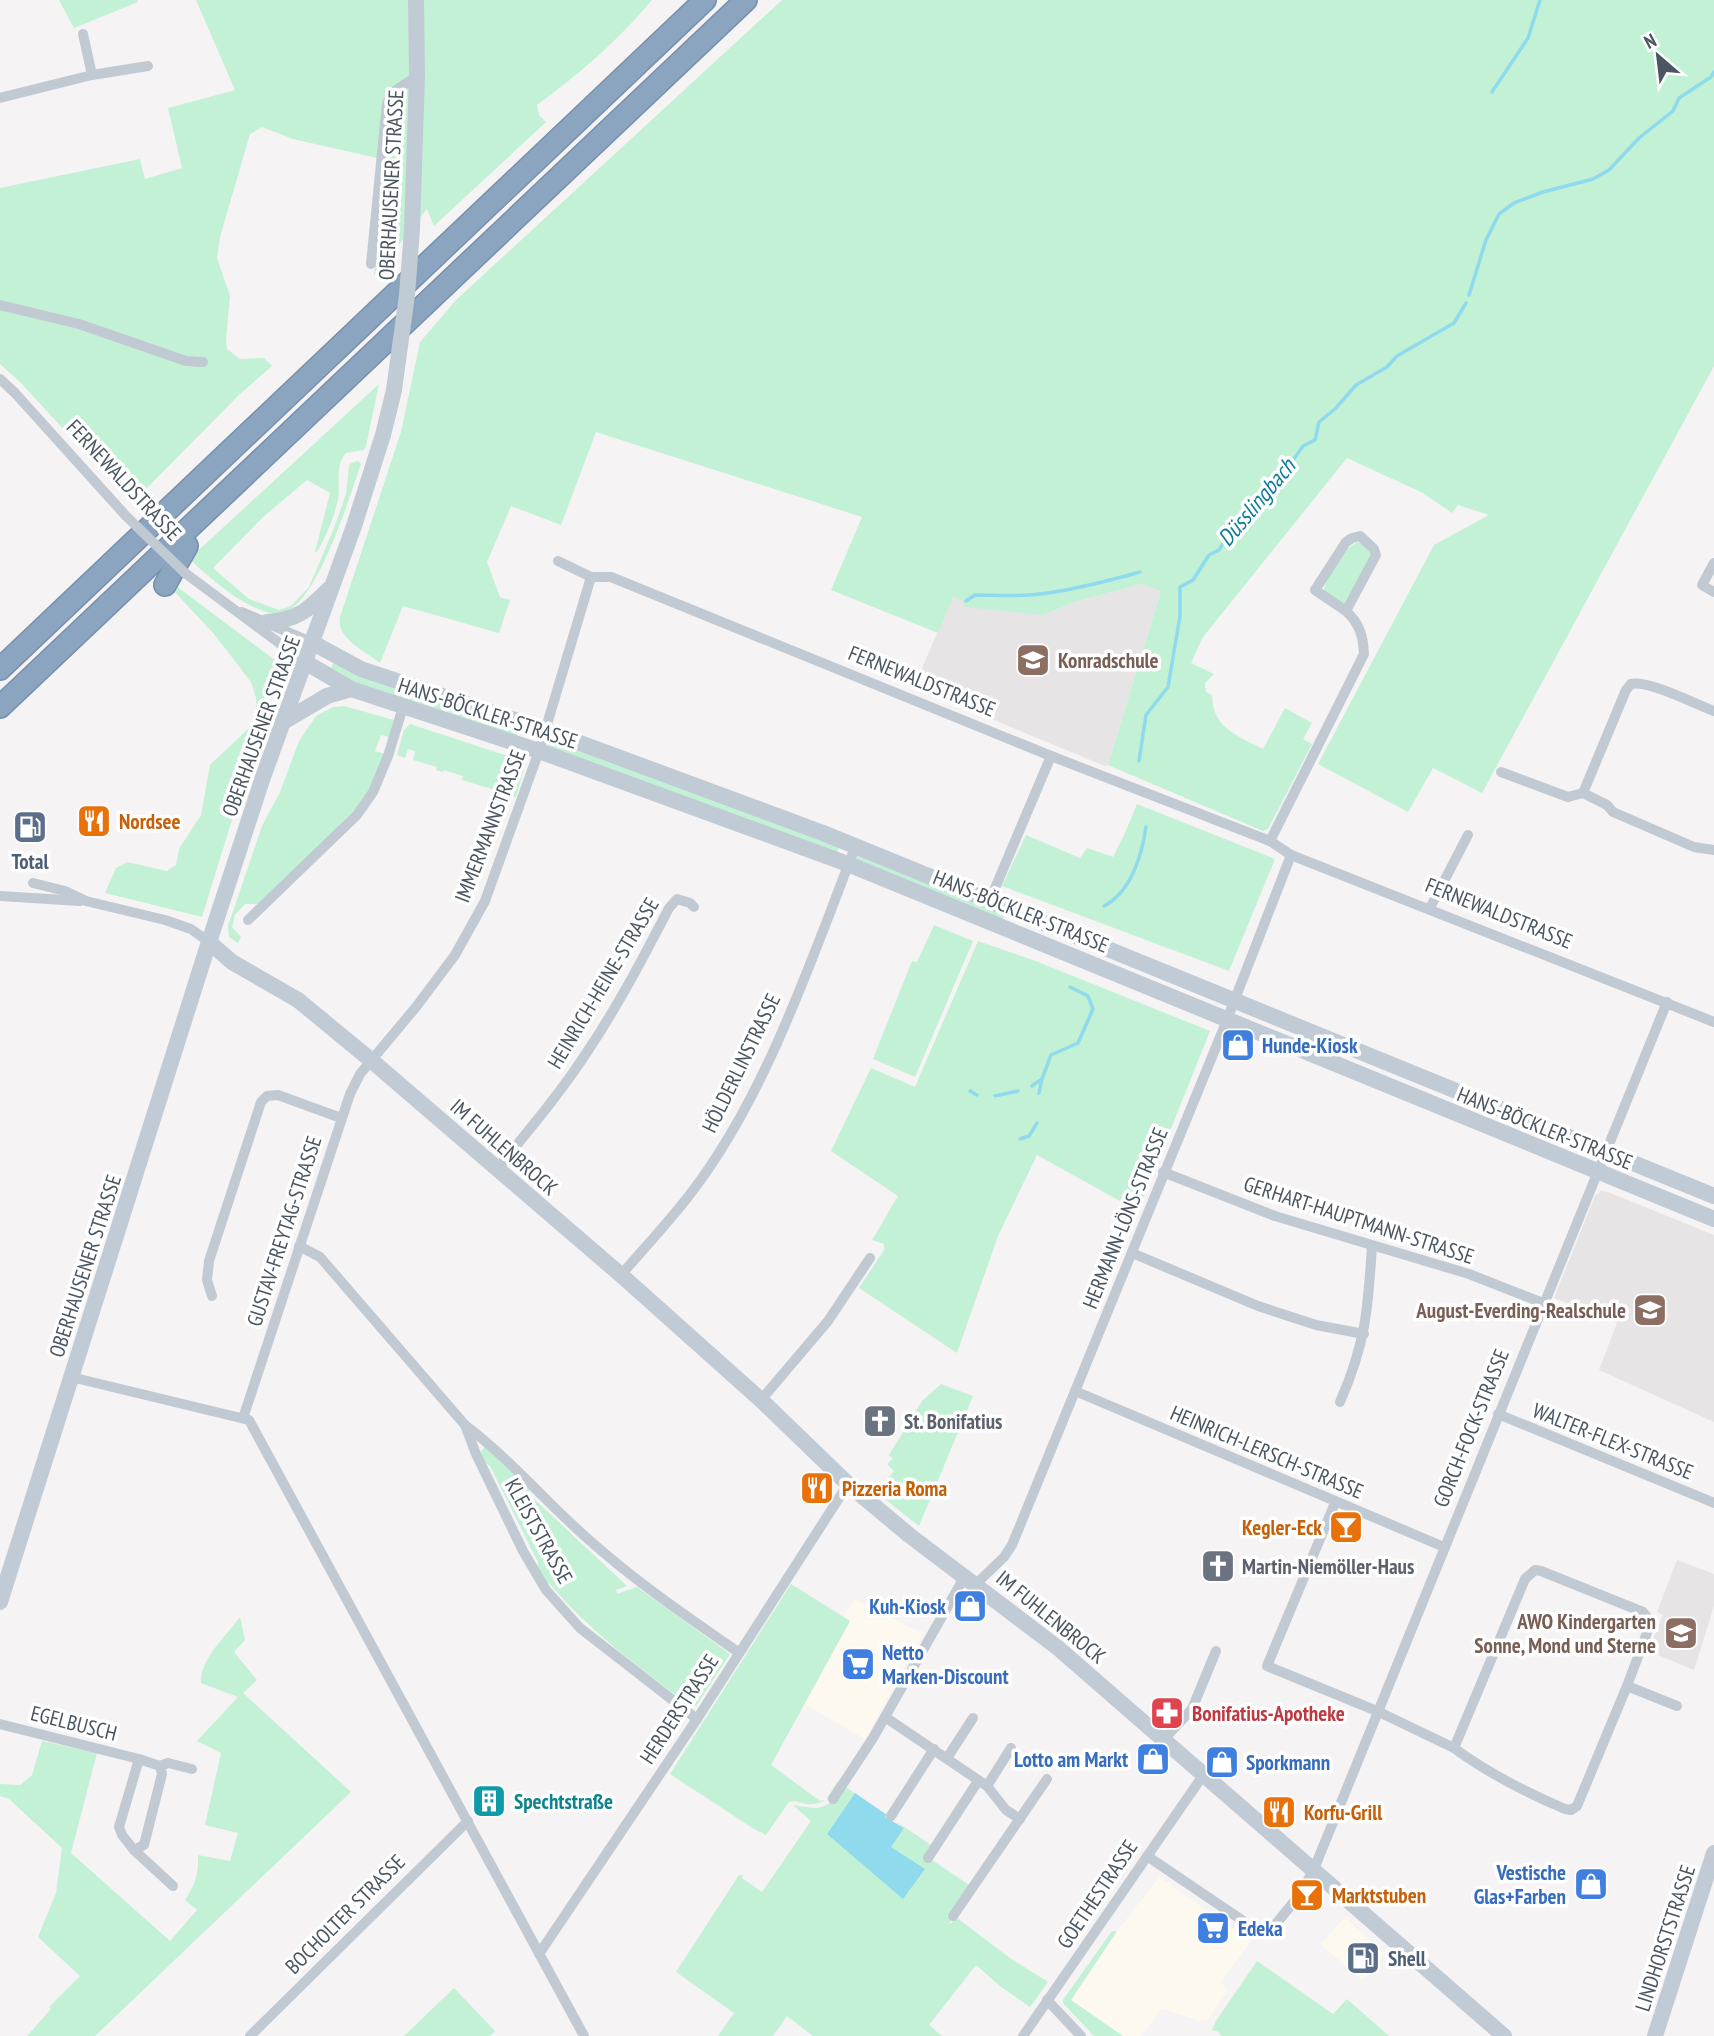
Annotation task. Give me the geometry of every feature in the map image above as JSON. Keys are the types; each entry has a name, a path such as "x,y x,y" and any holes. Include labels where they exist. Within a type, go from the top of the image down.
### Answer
{"highway":[{"path":"0,669 705,0"},
{"path":"0,707 204,517 746,0"},
{"path":"165,585 204,517"},
{"path":"0,646 39,632"}],"main road":[{"name":"OBERHAUSENER STRASSE","path":"0,1602 209,942 383,435 394,390 407,296 418,76 416,0"},
{"path":"267,622 286,621 297,616 309,609 334,584"},
{"name":"HANS-BÖCKLER-STRASSE","path":"313,643 370,672 545,730 856,845 1714,1196"},
{"name":"HANS-BÖCKLER-STRASSE","path":"305,662 351,689 539,751 848,864 1714,1219"},
{"path":"284,722 327,696 351,689"},
{"name":"IM FUHLENBROCK","path":"209,942 232,962 298,1000 372,1061 621,1275 761,1400 848,1483 909,1535 1050,1641 1504,2036"},
{"name":"LINDHORSTSTRASSE","path":"1655,2036 1709,1888 1714,1853"}],"street":[{"path":"83,34 92,75"},
{"path":"0,98 92,75 148,66"},
{"name":"OBERHAUSENER STRASSE","path":"371,264 387,103 396,91 418,76"},
{"path":"0,305 79,324 186,361 203,362"},
{"name":"FERNEWALDSTRASSE","path":"0,379 126,516 185,573 305,662"},
{"path":"1270,841 1364,654 1363,635 1354,619 1315,590 1346,542 1360,536 1374,549 1376,555 1346,611"},
{"name":"FERNEWALDSTRASSE","path":"558,561 591,577 611,578 1051,756 1270,841 1291,855 1714,1022"},
{"path":"1714,563 1702,585 1714,592"},
{"name":"IMMERMANNSTRASSE","path":"372,1061 436,981 465,939 485,901 539,751 591,577"},
{"name":"FERNEWALDSTRASSE","path":"224,604 313,643"},
{"path":"1583,793 1626,690 1631,684 1639,683 1658,689 1714,711"},
{"path":"248,920 357,815 378,780 403,707"},
{"name":"HANS-BÖCKLER-STRASSE","path":"990,900 1051,756"},
{"path":"1501,772 1568,797 1583,793 1607,805 1613,812 1694,846 1714,850"},
{"path":"1430,908 1468,835"},
{"name":"HÖLDERLINSTRASSE","path":"621,1275 691,1193 737,1121 777,1041 856,845"},
{"name":"HERMANN-LÖNS-STRASSE","path":"834,1799 970,1580 1004,1557 1012,1545 1228,1019 1291,855"},
{"path":"33,883 65,891 86,901"},
{"path":"0,896 86,901 165,920 191,929 209,942"},
{"name":"HEINRICH-HEINE-STRASSE","path":"497,1169 588,1051 632,981 669,908 677,899 694,907"},
{"name":"GORCH-FOCK-STRASSE","path":"1314,1869 1667,1002"},
{"name":"GUSTAV-FREYTAG-STRASSE","path":"243,1418 341,1118 355,1084 372,1061"},
{"path":"212,1296 207,1280 209,1261 261,1101 267,1096 278,1095 341,1118"},
{"name":"GERHART-HAUPTMANN-STRASSE","path":"1163,1172 1275,1216 1469,1274 1543,1303"},
{"path":"1340,1402 1364,1334 1372,1245"},
{"name":"KLEISTSTRASSE","path":"299,1246 320,1257 465,1425 490,1444 559,1512 613,1560 738,1653"},
{"path":"1132,1254 1258,1306 1316,1325 1364,1334"},
{"path":"761,1400 828,1321 870,1258"},
{"path":"71,1377 249,1420 584,2036"},
{"name":"HEINRICH-LERSCH-STRASSE","path":"1075,1391 1444,1547"},
{"name":"WALTER-FLEX-STRASSE","path":"1498,1414 1714,1503"},
{"name":"KLEISTSTRASSE","path":"465,1425 517,1539 546,1590 580,1628 697,1719"},
{"name":"HERDERSTRASSE","path":"539,1954 697,1719 848,1483"},
{"path":"1335,1503 1267,1666 1377,1711 1454,1748 1513,1787 1571,1810 1580,1800 1651,1622 1643,1612 1535,1570 1525,1579 1454,1748"},
{"path":"1164,1739 1192,1709 1216,1651"},
{"path":"1627,1686 1677,1706"},
{"path":"885,1717 982,1783 1006,1810 1020,1819"},
{"path":"947,1758 973,1718"},
{"name":"EGELBUSCH","path":"0,1724 160,1766 168,1763 192,1769"},
{"path":"928,1857 982,1783 1012,1748"},
{"path":"891,1816 934,1749"},
{"name":"EGELBUSCH","path":"139,1759 119,1827 134,1850 173,1886"},
{"path":"134,1850 144,1845 162,1774 160,1766"},
{"name":"GOETHESTRASSE","path":"1023,2036 1204,1774"},
{"path":"953,1916 1047,1779"},
{"name":"BOCHOLTER STRASSE","path":"250,2036 468,1821"},
{"path":"1147,1856 1258,1931 1265,1933 1271,1930 1301,1893 1314,1869"},
{"path":"1047,2000 1081,2036"}],"shaded area":[{"name":"Konradschule","path":"1141,584 1161,591 1108,765 914,687 953,596 962,601 1043,615 1075,602"},
{"name":"August-Everding-Realschule","path":"1601,1191 1714,1235 1714,1422 1599,1370 1617,1323 1554,1298 1595,1196"},
{"name":"AWO Kindergarten Sonne, Mond und Sterne","path":"1677,1560 1714,1574 1714,1606 1694,1670 1648,1651 1663,1615 1657,1612"},
{"path":"855,1599 923,1634 865,1739 804,1704 850,1622 843,1617"},
{"path":"1159,1877 1251,1941 1221,1983 1227,1992 1208,2020 1201,2021 1162,2009 1141,2036 1123,2036 1071,2000 1117,1931"},
{"path":"1345,1917 1385,1954 1362,1980 1320,1944"}],"green space":[{"path":"59,0 137,0 138,2 74,28"},
{"path":"196,0 652,0 597,56 537,105 539,115 546,122 434,226 427,209 374,276 386,160 293,139 262,127 250,134 220,237 217,258 230,296 227,349 240,359 264,358 272,366 240,394 138,497 125,496 20,382 0,364 0,188 140,159 145,179 182,168 168,108 235,90"},
{"path":"782,0 1714,0 1714,366 1482,793 1433,768 1408,812 1318,764 1434,545 1489,515 1458,505 1452,513 1423,493 1347,458 1203,637 1191,663 1214,674 1205,683 1206,692 1212,695 1216,716 1228,730 1263,749 1285,708 1312,723 1303,739 1312,744 1268,829 1263,831 1108,765 1161,591 1141,584 1075,602 1043,615 966,607 962,601 953,597 938,633 831,590 862,517 596,432 561,525 511,506 487,562 500,597 510,600 499,633 403,606 380,663 347,638 342,632 340,617 401,432 420,342 456,300"},
{"path":"379,384 366,446 364,450 346,453 342,458 336,506 317,552 330,493 307,480 263,517 213,568 249,599 279,610 291,606 309,587 346,494 349,466 358,461 361,464 330,549 307,592 294,606 281,613 258,609 232,594 189,559"},
{"path":"1359,542 1370,550 1371,556 1344,604 1324,593 1324,587 1342,556"},
{"path":"172,583 280,664 202,917 105,893 116,868 127,862 167,871 176,865 179,849 201,815 210,765 248,729 257,713 251,682 214,634 170,587"},
{"path":"333,663 520,726 516,739 355,685 330,670"},
{"path":"344,706 394,720 389,737 381,735 375,751 385,754 371,786 358,807 260,904 245,904 235,915 232,927 241,937 238,943 229,937 228,926 262,826 280,792 299,741 316,716 333,707"},
{"path":"410,724 526,762 516,797 512,796 515,787 507,785 505,793 462,780 463,776 436,770 437,767 413,760 415,751 408,749 405,758 397,755 404,730"},
{"path":"549,740 841,843 835,856 547,748"},
{"path":"1137,804 1275,859 1229,971 1002,886 1026,835 1080,858 1087,848 1113,857"},
{"path":"858,855 1007,911 1001,922 856,860"},
{"path":"934,925 973,941 915,1077 873,1059 912,961 917,962"},
{"path":"978,941 1038,962 1210,1031 1138,1211 1037,1155 998,1236 957,1353 859,1288 884,1250 884,1244 872,1240 898,1196 831,1151 871,1068 915,1087"},
{"path":"941,1384 973,1396 919,1526 876,1492 894,1471 887,1464 893,1459 889,1455 922,1401"},
{"path":"485,1447 528,1487 532,1497 627,1586 616,1590 617,1594 637,1587 730,1654 696,1706 690,1706 616,1649 547,1584 537,1570 538,1562 490,1466 484,1462 481,1451"},
{"path":"791,1584 850,1621 771,1765 820,1801 825,1800 812,1804 789,1802 766,1835 670,1774"},
{"path":"240,1617 245,1640 234,1652 257,1680 243,1693 351,1792 95,2036 27,2036 51,2009 49,2007 80,1976 38,1937 56,1893 62,1848 9,1799 0,1796 0,1784 20,1785 32,1775 42,1741 97,1753 71,1853 170,1941 197,1910 185,1900 196,1879 198,1855 230,1861 238,1833 205,1825 221,1753 197,1741 238,1697 201,1683 204,1666 209,1657"},
{"path":"837,1782 842,1785 835,1793 826,1800"},
{"path":"845,1787 855,1793 827,1835 890,1847 904,1828 894,1820 931,1845 923,1858 930,1863 932,1860 969,1885 947,1916 951,1920 949,1925 957,1918 1010,1958 1048,1982 1030,2007 976,1965 929,2025 942,2036 813,2036 787,2016 773,2036 718,2036 734,2013 676,1972 739,1875 743,1875 742,1878 762,1892 811,1821 793,1805 822,1807"},
{"path":"1112,1931 1117,1931 1071,2000 1123,2036 1094,2036 1063,2000"},
{"path":"1257,1961 1333,2014 1347,1999 1389,2036 1221,2036 1219,2032 1212,2030 1216,2021"},
{"path":"454,1988 495,2031 490,2036 404,2036"}],"water":[{"path":"855,1793 904,1828 891,1847 925,1869 903,1899 827,1834"}],"waterway":[{"path":"1492,92 1528,38 1540,0"},
{"name":"Düsslingbach","path":"1469,295 1486,240 1499,214 1514,203 1593,179 1609,170 1639,138 1673,111 1679,98 1711,77 1714,72"},
{"name":"Düsslingbach","path":"1139,761 1146,715 1168,687 1180,616 1180,587 1193,580 1209,555 1219,550 1231,530 1245,523 1250,505 1289,466 1303,446 1315,440 1319,422 1335,409 1356,385 1387,367 1397,356 1454,323 1466,303"},
{"path":"966,601 975,595 1053,592 1140,572"},
{"name":"Düsslingbach","path":"1104,906 1121,892 1134,872 1146,827"},
{"name":"Düsslingbach","path":"1032,1086 1042,1079 1051,1055 1078,1043 1093,1009 1088,996 1070,987"},
{"path":"1039,1093 1042,1079"},
{"name":"Düsslingbach","path":"970,1091 977,1095"},
{"name":"Düsslingbach","path":"995,1096 1018,1091"},
{"path":"1020,1139 1029,1136 1037,1123"}],"place":[{"name":"Konradschule","path":"1033,660"},
{"name":"Nordsee","path":"94,821"},
{"name":"Total","path":"30,827"},
{"name":"Hunde-Kiosk","path":"1238,1045"},
{"name":"August-Everding-Realschule","path":"1650,1310"},
{"name":"St. Bonifatius","path":"880,1421"},
{"name":"Pizzeria Roma","path":"817,1488"},
{"name":"Kegler-Eck","path":"1346,1527"},
{"name":"Martin-Niemöller-Haus","path":"1218,1566"},
{"name":"Kuh-Kiosk","path":"970,1606"},
{"name":"AWO Kindergarten Sonne, Mond und Sterne","path":"1681,1633"},
{"name":"Netto Marken-Discount","path":"858,1664"},
{"name":"Bonifatius-Apotheke","path":"1167,1713"},
{"name":"Lotto am Markt","path":"1153,1759"},
{"name":"Sporkmann","path":"1222,1762"},
{"name":"Spechtstraße","path":"489,1801"},
{"name":"Korfu-Grill","path":"1279,1812"},
{"name":"Vestische Glas+Farben","path":"1591,1884"},
{"name":"Marktstuben","path":"1307,1895"},
{"name":"Edeka","path":"1213,1928"},
{"name":"Shell","path":"1363,1958"}]}
